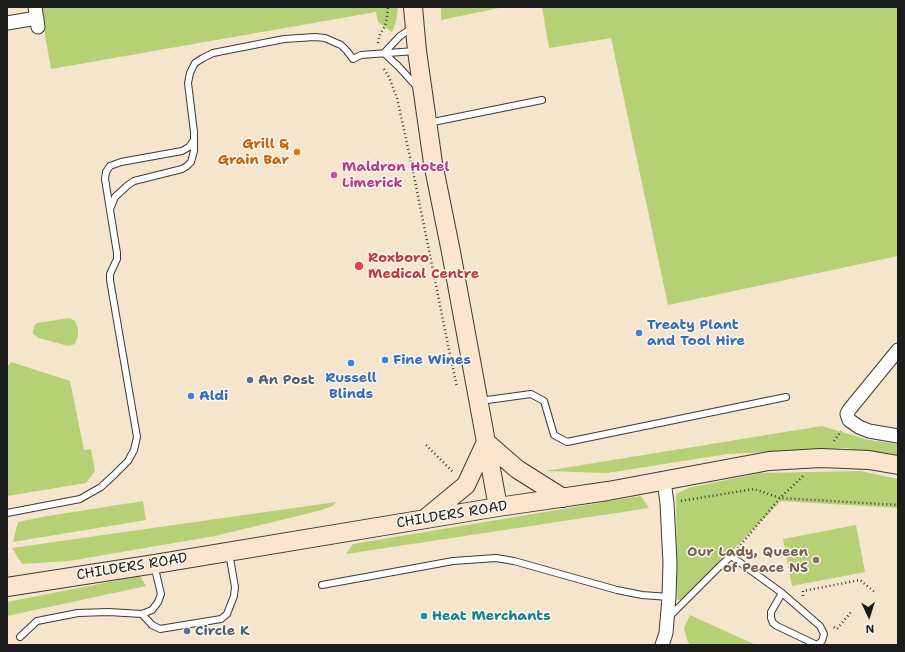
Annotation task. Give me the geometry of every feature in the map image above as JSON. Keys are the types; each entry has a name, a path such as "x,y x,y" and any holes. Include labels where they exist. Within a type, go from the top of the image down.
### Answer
{"main road":[{"path":"413,7 417,51 433,163 498,507"},
{"path":"486,442 517,469 563,498"},
{"path":"425,519 466,485 486,442"},
{"name":"CHILDERS ROAD","path":"7,587 498,507 608,491 769,461 821,458 869,460 898,465"}],"street":[{"path":"7,22 37,17"},
{"path":"898,350 847,414 849,420 869,431 898,436"},
{"path":"662,645 666,633 669,597 670,552 664,481"}],"lane":[{"path":"381,53 414,26"},
{"path":"110,209 115,197 134,181 182,169 188,166 191,162 194,151 194,124 188,83 190,73 195,63 203,58 213,53 284,39 315,37 325,38 341,45 347,50 353,59 361,55 417,51"},
{"path":"381,53 398,66 423,94"},
{"path":"427,123 542,100"},
{"path":"7,513 80,499 101,487 128,461 134,450 137,437 110,280 110,274 118,259 105,179 106,172 110,166 121,162 182,151 189,147 194,140"},
{"path":"478,401 531,394 544,401 554,435 567,442 786,397"},
{"path":"142,614 152,626 160,628 220,619 227,614 234,596 235,587 229,552"},
{"path":"667,620 718,567 731,556 782,593 820,626 824,634 822,641 817,645 773,623 771,612 782,593"},
{"path":"322,585 453,561 496,558 514,561 617,590 642,595 669,597"},
{"path":"20,637 37,621 78,613 108,612 142,614 152,610 158,602 161,594 155,564"}],"path":[{"path":"388,7 385,26 378,40 381,53 381,65 389,77 397,98 456,384 461,397 478,401"},
{"path":"731,556 780,498 821,458 849,420"},
{"path":"667,503 754,489 780,498 898,505"},
{"path":"803,600 803,591 860,580 876,593"},
{"path":"831,624 836,630 851,612"}],"green space":[{"path":"40,7 398,7 396,22 392,32 378,22 376,12 51,69"},
{"path":"441,7 504,7 441,20"},
{"path":"542,7 898,7 898,256 668,305 611,38 549,48"},
{"path":"70,318 75,321 78,328 78,336 75,344 68,346 39,338 33,334 33,330 37,323"},
{"path":"11,362 70,381 84,450 91,449 95,471 86,483 7,496 7,367"},
{"path":"822,426 869,440 898,444 898,456 846,448 728,454 607,473 545,471"},
{"path":"861,471 898,479 898,508 781,501 685,599 677,600 676,494 688,488 760,473"},
{"path":"641,496 649,508 346,554 353,544"},
{"path":"143,501 146,520 13,542 18,522"},
{"path":"336,502 333,506 318,511 215,536 69,561 22,564 12,548"},
{"path":"856,525 865,572 792,586 783,539"},
{"path":"140,576 146,586 7,616 7,602"},
{"path":"690,615 756,645 690,645 684,628"}],"place":[{"name":"Grill & Grain Bar","path":"297,152"},
{"name":"Maldron Hotel Limerick","path":"334,175"},
{"name":"Roxboro Medical Centre","path":"359,266"},
{"name":"Treaty Plant and Tool Hire","path":"639,333"},
{"name":"Fine Wines","path":"385,360"},
{"name":"Russell Blinds","path":"351,363"},
{"name":"An Post","path":"250,380"},
{"name":"Aldi","path":"191,396"},
{"name":"Our Lady, Queen of Peace NS","path":"816,560"},
{"name":"Heat Merchants","path":"424,616"},
{"name":"Circle K","path":"187,631"}]}
